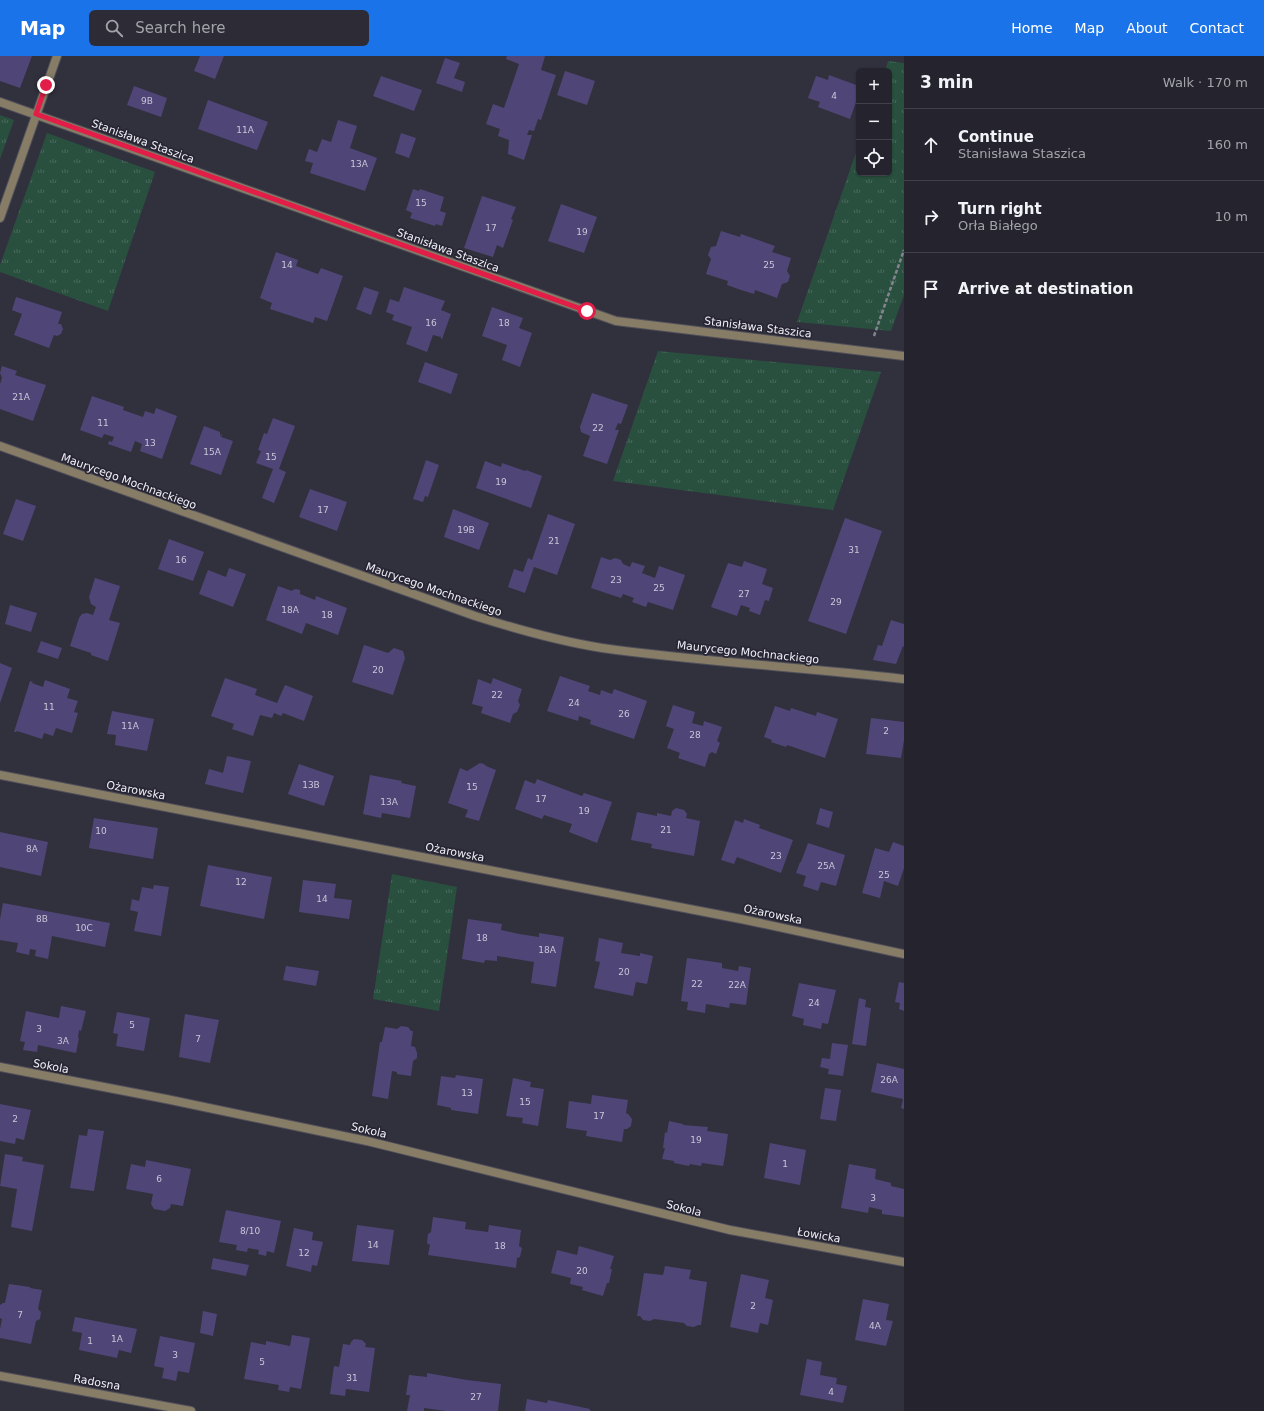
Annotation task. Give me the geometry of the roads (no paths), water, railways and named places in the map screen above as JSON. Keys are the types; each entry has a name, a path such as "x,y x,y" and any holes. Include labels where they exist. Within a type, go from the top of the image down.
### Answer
{"street":[{"path":"0,218 57,56"},
{"name":"Stanisława Staszica","path":"0,102 616,321 904,356"},
{"name":"Maurycego Mochnackiego","path":"0,446 475,616 541,635 601,647 653,654 904,679"},
{"name":"Ożarowska","path":"0,775 741,918 904,954"},
{"name":"Sokola","path":"0,1067 166,1099 367,1141 730,1230"},
{"name":"Łowicka","path":"730,1230 904,1262"},
{"name":"Radosna","path":"0,1376 191,1411"}]}
